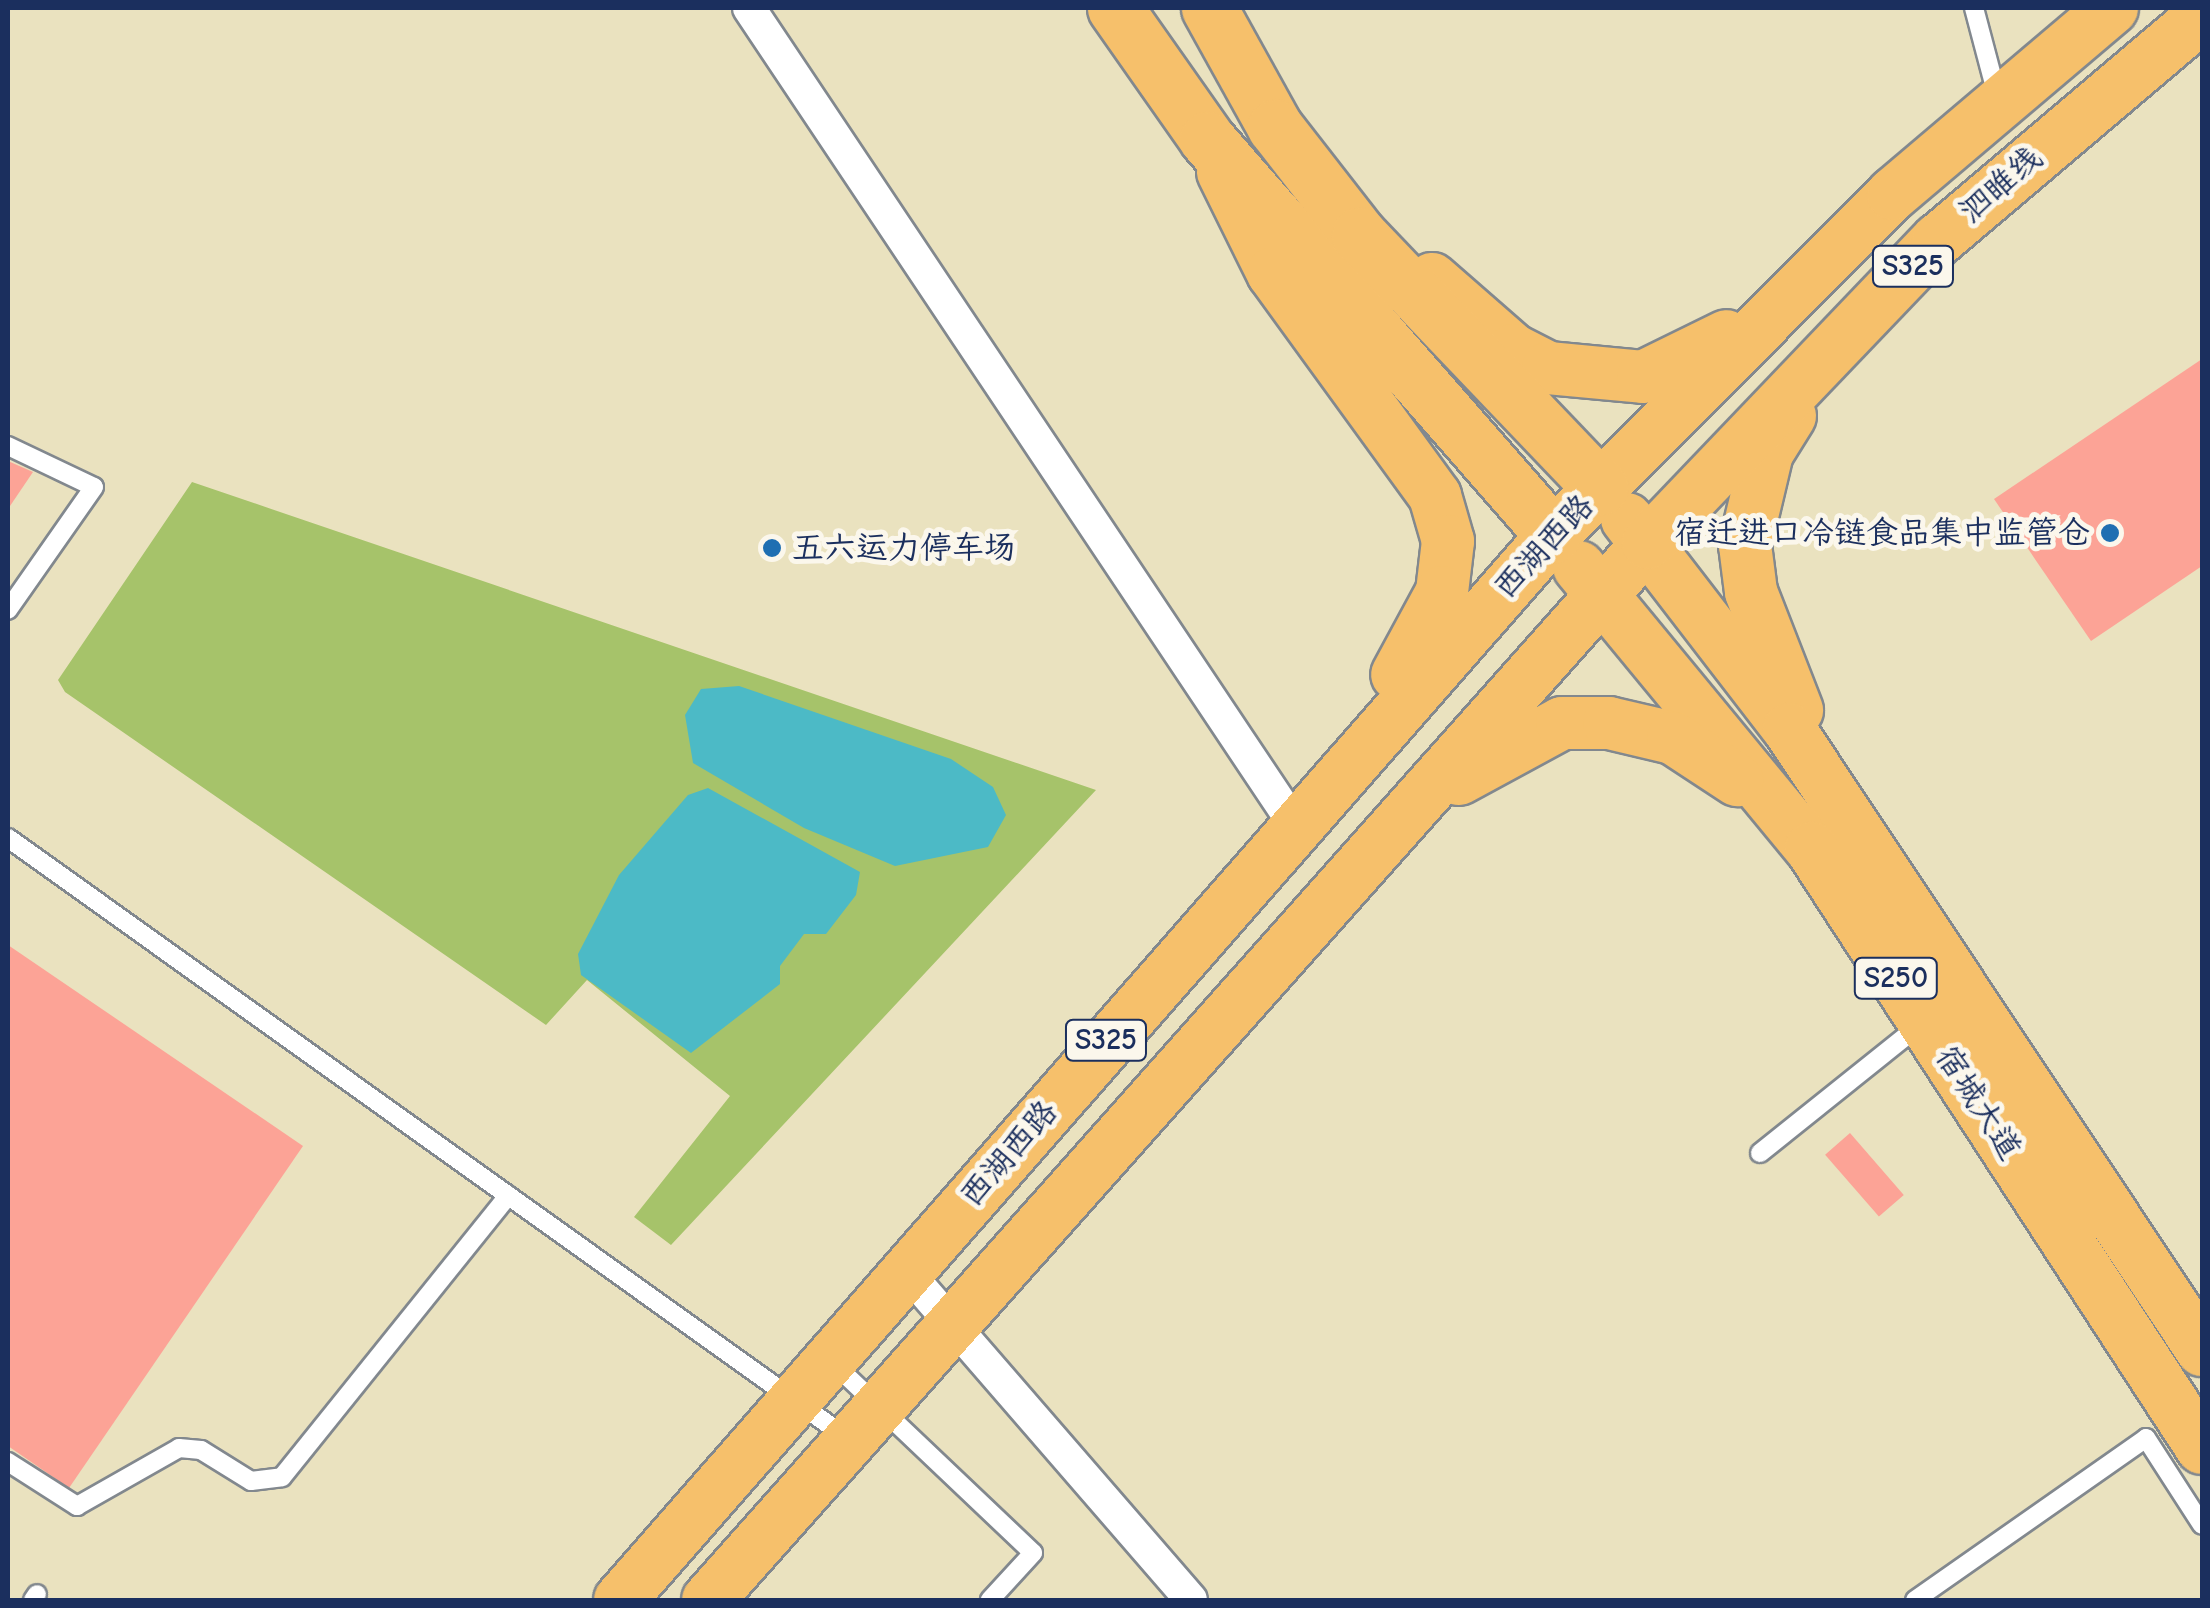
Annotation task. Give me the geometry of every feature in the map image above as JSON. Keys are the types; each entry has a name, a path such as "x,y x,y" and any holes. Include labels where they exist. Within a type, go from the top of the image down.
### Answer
{"highway":[{"path":"1115,8 1207,139 1552,534"},
{"path":"1209,8 1275,127 1359,235 1600,487"}],"main road":[{"name":"泗睢线","path":"1600,487 1802,285 1999,104 2112,8"},
{"name":"泗睢线","path":"1648,543 1938,240 2202,16"},
{"path":"1275,127 1466,311 1548,368 1643,378 1670,369 1802,285"},
{"path":"1207,139 1273,273 1435,496 1448,541 1442,592 1419,641 1332,777"},
{"path":"1830,353 1767,453 1745,545 1831,836"},
{"name":"西湖西路","path":"623,1599 797,1402 1332,777 1552,534 1600,487"},
{"name":"宿城大道","path":"1600,487 1648,543 1831,836 2202,1350"},
{"name":"宿城大道","path":"1552,534 1600,594 1831,836 1924,1021 2202,1448"},
{"name":"S325","path":"708,1600 1648,543"},
{"path":"1390,831 1516,742 1562,723 1609,723 1673,738 1831,836"}],"street":[{"path":"749,8 1293,822"},
{"path":"908,1273 1191,1600"}],"lane":[{"path":"1974,8 1999,104"},
{"path":"8,446 94,487 8,610"},
{"path":"8,838 797,1402 865,1424 1033,1553 990,1600"},
{"path":"1760,1153 1924,1021"},
{"path":"8,1462 77,1506 179,1448 201,1450 251,1481 282,1477 508,1196"},
{"path":"831,1362 865,1424"},
{"path":"1915,1600 2146,1438 2202,1524"}],"green space":[{"path":"192,482 1096,790 671,1245 634,1217 730,1096 587,980 546,1025 65,692 58,680"}],"water":[{"path":"739,686 951,759 993,787 1006,815 988,847 895,866 804,828 693,763 685,715 701,689"},
{"path":"708,788 860,872 856,895 826,934 804,934 780,966 780,984 691,1053 581,975 578,954 619,875 688,795"}],"building":[{"name":"宿迁进口冷链食品集中监管仓","path":"2202,359 2202,566 2091,641 1994,499"},
{"path":"8,461 33,472 8,509"},
{"path":"8,945 303,1146 69,1488 8,1446"},
{"path":"1850,1133 1904,1195 1879,1217 1825,1155"}],"place":[{"name":"宿迁进口冷链食品集中监管仓","path":"2110,533"},
{"name":"五六运力停车场","path":"772,548"}]}
